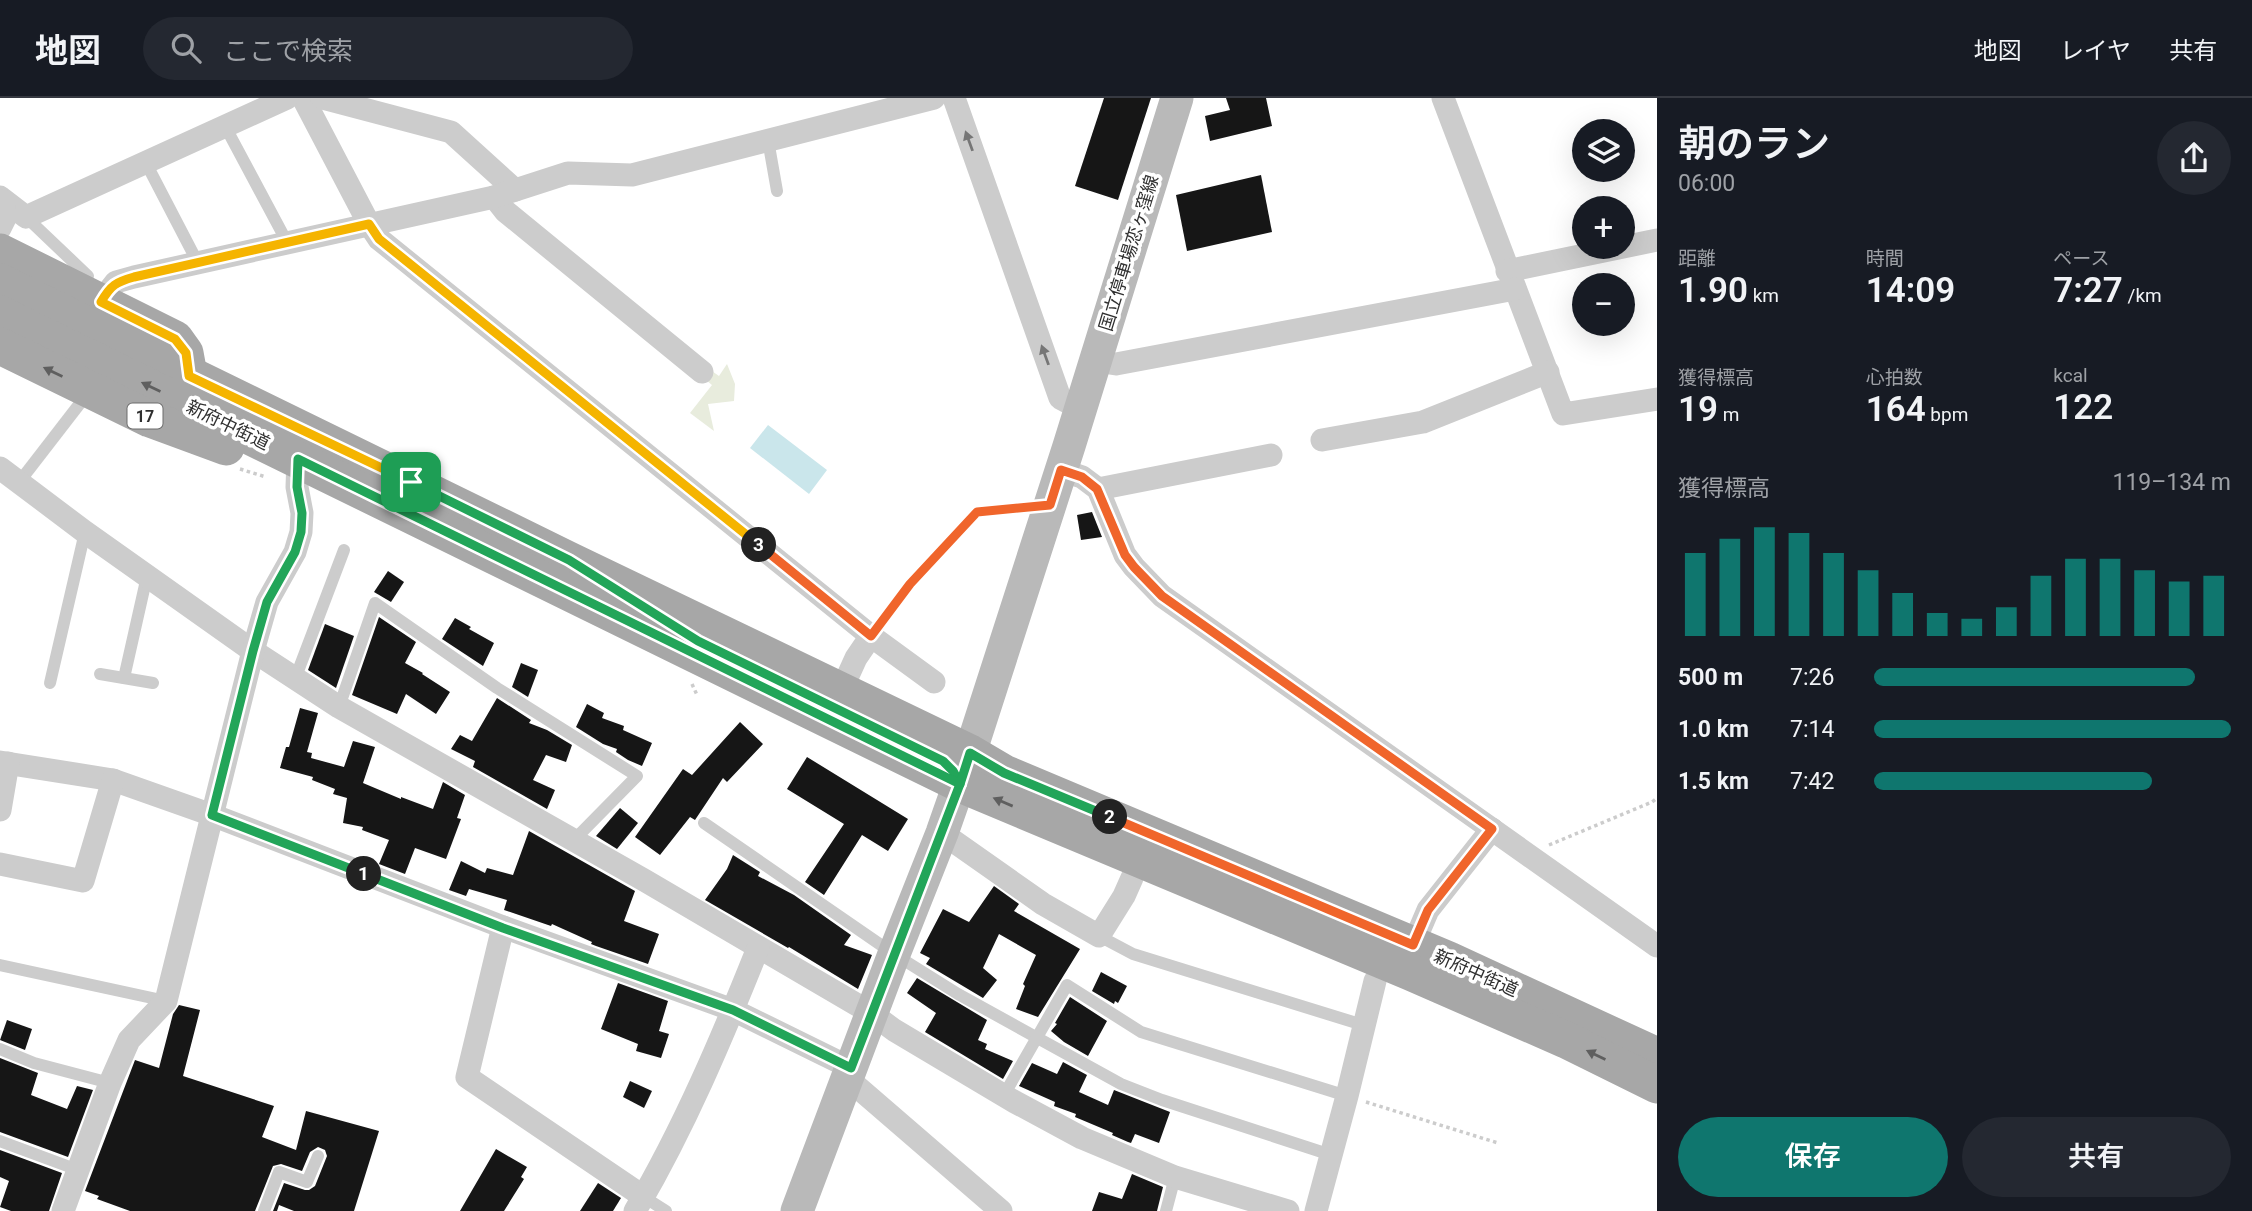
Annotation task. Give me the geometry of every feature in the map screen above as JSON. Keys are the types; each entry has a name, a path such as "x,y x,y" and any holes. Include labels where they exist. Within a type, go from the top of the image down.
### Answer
{"main road":[{"name":"17","path":"0,252 83,311"},
{"name":"17","path":"0,282 83,311"},
{"name":"17","path":"0,314 83,311"},
{"name":"新府中街道","path":"83,311 189,376 569,560 840,708 965,768 1046,820 1412,959 1549,1005 1657,1056"},
{"name":"新府中街道","path":"83,311 298,459 707,660 840,708"},
{"name":"17","path":"0,345 150,419 270,463 298,459"},
{"name":"新府中街道","path":"569,560 698,641 943,761 953,771 965,768 1004,773 1135,828 1412,959 1657,1085"},
{"path":"1046,820 1056,845 1375,981 1388,981 1412,959"}],"street":[{"path":"2,199 26,217 287,98"},
{"path":"303,98 379,239 871,636 934,682"},
{"path":"322,98 451,132 504,193 505,211 702,372"},
{"path":"83,311 116,282 504,193 568,173 632,175 934,98"},
{"path":"954,98 1060,398 1081,409"},
{"name":"国立停車場恋ヶ窪線","path":"797,1211 965,768 1081,409 1177,98"},
{"path":"1443,98 1563,414 1657,399"},
{"path":"0,228 5,218 2,199"},
{"path":"1096,361 1116,364 1511,280 1657,240"},
{"path":"1322,440 1423,422 1548,372"},
{"path":"1097,489 1272,455"},
{"path":"63,1211 110,1083 129,1040 166,1001 267,602 295,552 301,532 302,513 297,487 298,459"},
{"path":"0,468 253,651 339,707 644,880 871,1013 894,1030 1003,1095 1082,1138 1175,1177 1287,1211"},
{"path":"1061,470 1082,477 1097,489 1125,555 1162,596 1657,946"},
{"path":"840,708 856,658 871,636"},
{"path":"0,810 4,763 113,780 212,815 503,928 733,1010 849,1073 1001,1211"},
{"path":"0,864 83,881 113,780"},
{"path":"1412,959 1428,910 1492,829"},
{"path":"942,833 1043,904 1099,936 1132,878"},
{"path":"503,928 467,1077 639,1204 670,1149 758,948"},
{"path":"1316,1211 1375,981"}],"lane":[{"path":"225,126 287,242"},
{"path":"768,140 777,191"},
{"path":"146,163 198,263"},
{"path":"26,217 83,311"},
{"path":"20,481 90,390"},
{"path":"50,683 85,532"},
{"path":"295,679 344,550"},
{"path":"124,678 147,576"},
{"path":"339,707 375,603 498,688 637,776 573,841"},
{"path":"100,674 153,683"},
{"path":"704,822 894,954 958,995 1121,1084 1331,1155"},
{"path":"1099,936 1133,954 1363,1025"},
{"path":"0,965 166,1001"},
{"path":"1003,1095 1067,985 1141,1032 1347,1096"},
{"path":"0,1049 33,1063 110,1083"},
{"path":"0,1141 78,1170"},
{"path":"264,1211 279,1172 307,1182 318,1156"},
{"path":"1166,1211 1175,1177"},
{"path":"639,1204 666,1211"}],"path":[{"path":"871,636 910,584 977,512 1050,505"},
{"path":"1527,854 1657,798"},
{"path":"1347,1096 1499,1143"}],"shaded area":[{"path":"727,364 735,384 734,401 708,404 714,431 690,413 712,385 700,375 706,367 719,376"}],"water":[{"path":"768,425 827,470 809,494 750,448"}],"building":[{"path":"1104,98 1151,98 1118,200 1075,186"},
{"path":"1226,98 1266,98 1272,126 1210,141 1205,116 1230,110"},
{"path":"1261,175 1272,232 1187,251 1176,195"},
{"path":"1092,512 1102,537 1081,540 1077,515"},
{"path":"388,571 404,582 391,602 374,592"},
{"path":"379,617 416,642 405,663 450,692 436,714 406,694 397,714 352,695"},
{"path":"455,618 494,643 483,666 442,639"},
{"path":"325,624 354,636 336,688 308,670"},
{"path":"521,663 538,670 528,697 512,687"},
{"path":"497,698 531,720 529,723 572,745 566,762 546,755 533,780 555,790 547,809 473,767 475,761 451,749 460,735 472,741"},
{"path":"587,704 604,713 602,718 624,726 623,730 652,743 642,766 576,727"},
{"path":"300,708 318,713 307,752 312,753 311,758 344,767 353,741 375,747 363,783 433,809 443,782 465,795 457,818 461,819 446,859 415,848 405,874 379,864 389,840 362,830 363,827 343,823 347,798 333,794 335,789 312,780 313,777 280,768"},
{"path":"740,722 763,744 727,782 723,778 695,820 690,817 660,855 635,837 683,769 692,775"},
{"path":"807,757 908,819 888,851 862,835 824,895 805,882 844,824 787,789"},
{"path":"620,808 638,823 617,849 596,836"},
{"path":"529,831 635,891 624,921 659,934 648,964 591,944 592,942 552,924 551,926 504,910 507,900 469,889 466,896 449,890 461,861 485,873 487,868 513,875"},
{"path":"733,855 760,872 758,876 794,895 851,935 844,945 872,955 858,989 705,900 727,869"},
{"path":"994,886 1019,904 1014,911 1080,949 1038,1017 1016,1009 1025,986 1023,984 1036,955 999,934 983,968 997,980 983,998 926,964 930,958 920,953 943,909 969,922"},
{"path":"1101,972 1127,986 1118,1003 1115,1001 1114,1004 1092,991"},
{"path":"917,978 987,1020 978,1040 987,1044 985,1049 1013,1061 1003,1079 925,1032 936,1013 907,993"},
{"path":"618,983 668,1001 659,1031 669,1034 661,1058 636,1051 638,1044 601,1029"},
{"path":"1070,997 1107,1021 1088,1056 1051,1031"},
{"path":"179,1005 200,1010 183,1076 274,1106 262,1137 296,1150 306,1111 379,1131 354,1211 294,1211 279,1205 277,1211 273,1211 284,1183 305,1190 315,1186 327,1156 325,1150 318,1147 310,1152 302,1171 281,1164 273,1166 255,1211 130,1211 97,1199 99,1196 85,1191 135,1060 159,1068 173,1014"},
{"path":"7,1020 32,1029 25,1050 0,1040"},
{"path":"0,1058 38,1073 31,1095 67,1109 77,1086 93,1090 68,1157 0,1132"},
{"path":"1063,1062 1087,1075 1079,1092 1108,1105 1114,1090 1170,1112 1159,1143 1135,1134 1131,1143 1128,1142 1075,1117 1076,1114 1054,1106 1055,1102 1019,1086 1032,1063 1057,1074"},
{"path":"630,1081 652,1091 644,1108 623,1097"},
{"path":"496,1149 527,1167 521,1177 524,1179 504,1211 460,1211"},
{"path":"0,1150 62,1173 49,1211 11,1211 0,1207 9,1181 0,1177"},
{"path":"1132,1174 1163,1187 1157,1211 1092,1211 1099,1192 1122,1199"},
{"path":"598,1183 621,1198 613,1211 580,1211"}],"route":[{"path":"411,482 189,376 186,353 181,345 136,318 101,302 107,292 116,282 134,277 369,224 379,239 871,636 910,584 977,512 1050,505 1061,470 1082,477 1097,489 1125,555 1162,596 1492,829 1428,910 1413,945 1004,773 970,753 960,784 298,459 297,487 302,513 301,532 295,552 267,602 212,815 503,928 733,1010 851,1068 960,784 953,771 943,761 698,641 569,560 411,482"}]}
